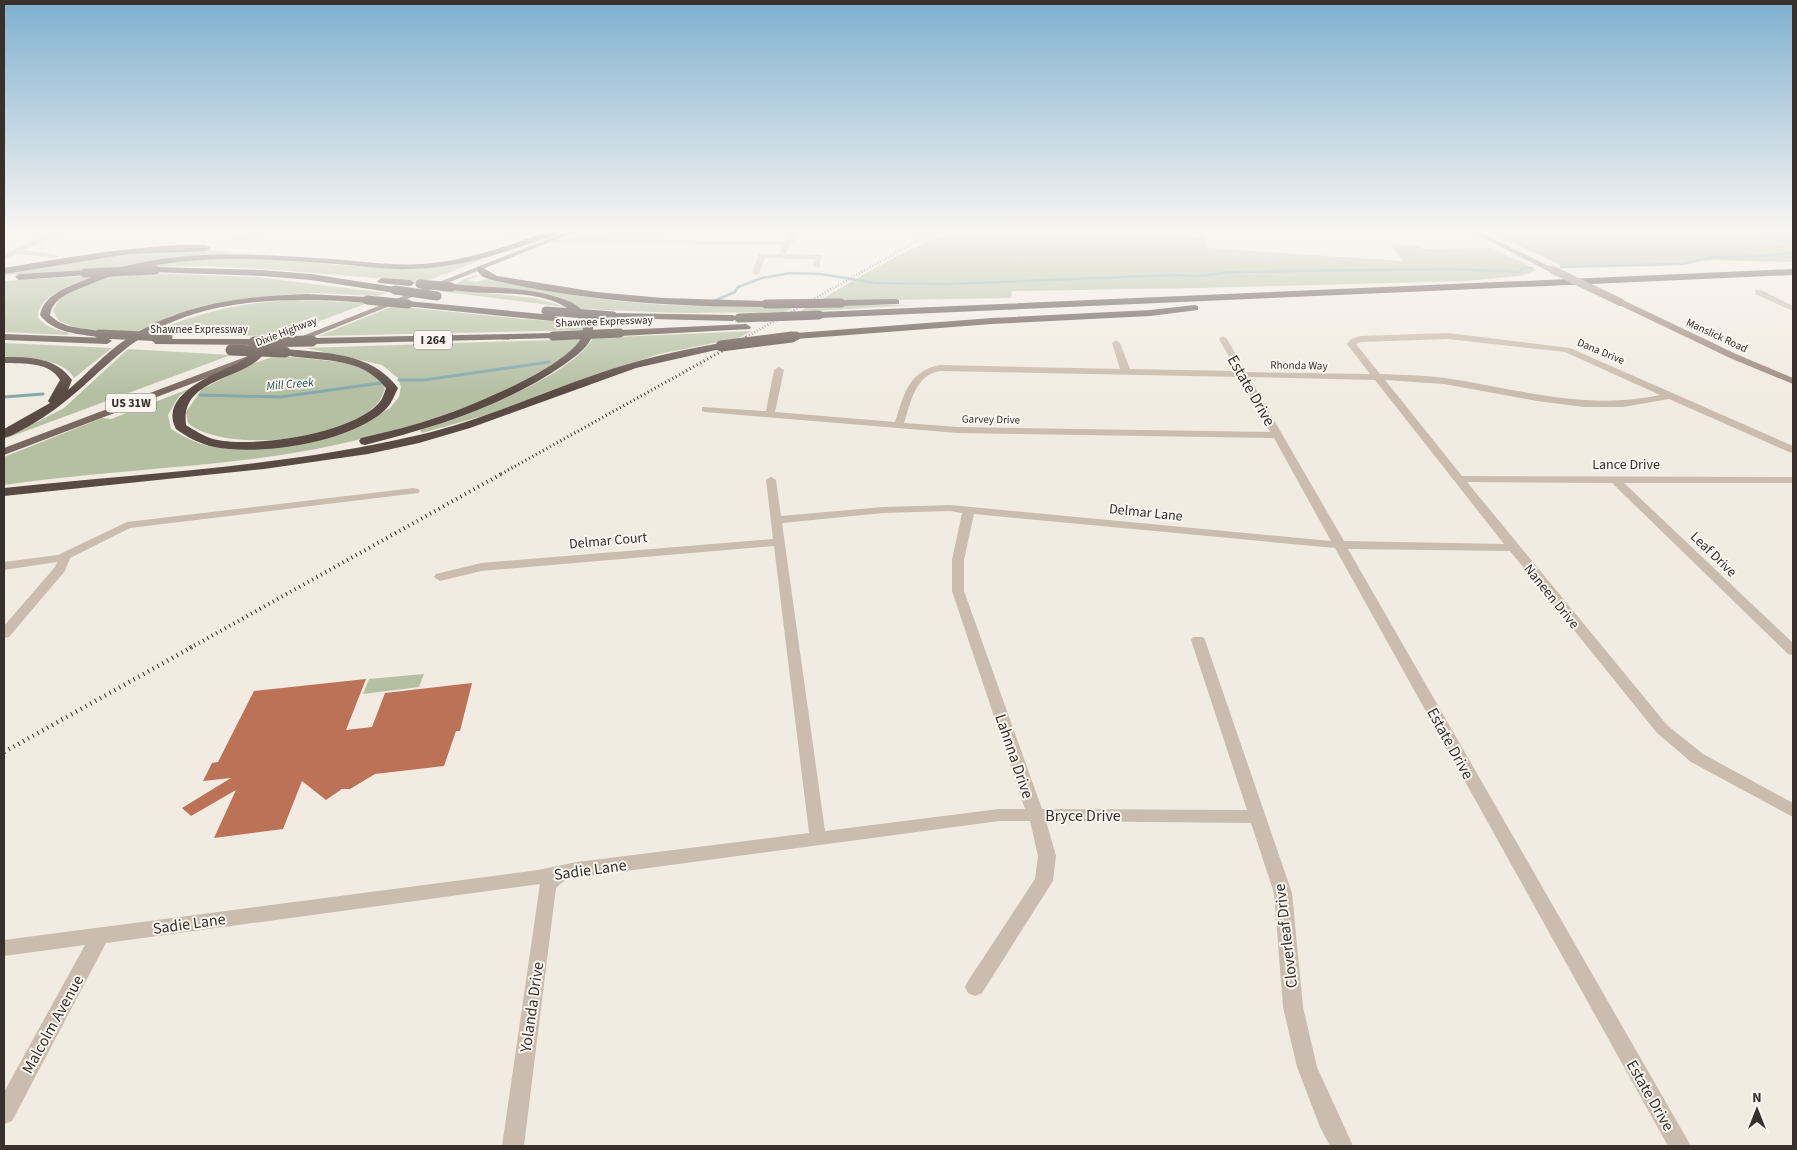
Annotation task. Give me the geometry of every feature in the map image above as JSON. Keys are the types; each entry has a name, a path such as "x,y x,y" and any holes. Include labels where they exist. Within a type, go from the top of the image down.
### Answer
{"highway":[{"path":"81,284 56,296 48,304 45,315 50,322 103,338 232,346 338,358 367,366 385,376 392,388 382,407 362,420 296,441 257,445 216,443 196,438 180,426 179,412 187,395 207,381 251,361 258,355"},
{"name":"Shawnee Expressway","path":"354,284 550,314"},
{"path":"4,492 102,480 125,475 284,458 364,441 428,424 497,398 543,374 579,349 589,330 588,323 574,308 556,300 525,294 417,284"},
{"path":"523,284 614,298 675,304 1167,300"},
{"name":"I 264","path":"550,314 616,318 820,319 1167,300 1532,284"},
{"name":"I 264","path":"1204,307 1733,284"},
{"path":"4,434 65,398 127,343 154,328 182,316 231,304 281,297 325,296 550,314"},
{"path":"102,480 121,480 300,461 417,440 475,424 638,364 721,346 796,336 992,321 1150,313 1204,307"},
{"name":"Shawnee Expressway","path":"232,346 254,342 620,333 746,327 820,319 1204,307"},
{"path":"4,337 87,340 103,338 159,342 222,338 232,346"},
{"path":"4,360 42,364 57,368 66,380 53,405"}],"main road":[{"name":"Dixie Highway","path":"4,442 430,284"},
{"name":"Dixie Highway","path":"4,452 442,284"},
{"name":"Manslick Road","path":"1582,284 1733,356 1793,381"}],"street":[{"path":"1758,292 1793,309"},
{"name":"Dana Drive","path":"1354,341 1372,338 1448,336 1559,348 1581,354 1793,450"},
{"name":"Estate Drive","path":"1223,339 1680,1146"},
{"name":"Naneen Drive","path":"1354,341 1352,346 1376,377 1662,729 1697,758 1793,811"},
{"path":"1116,343 1126,372"},
{"name":"Rhonda Way","path":"898,426 915,382 920,376 932,370 945,368 1244,376 1376,377 1445,381 1549,399 1592,404 1631,404 1672,395"},
{"path":"770,415 779,370"},
{"name":"Garvey Drive","path":"705,408 898,426 988,431 1278,435"},
{"name":"Lance Drive","path":"1458,478 1793,480"},
{"name":"Leaf Drive","path":"1614,479 1793,651"},
{"path":"771,480 818,838"},
{"path":"4,566 62,558 127,525 414,491"},
{"name":"Delmar Lane","path":"777,520 928,508 969,510 1339,545 1513,547"},
{"name":"Lahnna Drive","path":"969,510 956,571 958,591 1036,815 1047,856 1044,881 975,987"},
{"name":"Delmar Court","path":"440,577 481,567 779,542"},
{"path":"4,634 61,568 64,562 62,558"},
{"name":"Cloverleaf Drive","path":"1198,640 1283,893 1293,1007 1307,1067 1328,1120 1342,1146"},
{"name":"Bryce Drive","path":"818,838 1000,816 1259,818"},
{"name":"Sadie Lane","path":"4,948 818,838"},
{"name":"Yolanda Drive","path":"513,1146 548,885 560,872"},
{"name":"Malcolm Avenue","path":"4,1113 101,934"}],"green space":[{"path":"4,284 76,284 52,295 40,309 38,317 44,324 52,328 70,333 67,335 4,332"},
{"path":"90,284 310,284 386,293 376,296 319,293 290,294 229,301 171,316 132,334 74,327 59,321 53,311 58,301 67,293"},
{"path":"511,284 611,300 671,305 798,305 784,312 679,313 580,309 569,301 546,295 455,285"},
{"path":"849,284 1364,284 1012,291 1011,298 819,301"},
{"path":"445,289 534,298 566,307 439,291"},
{"path":"295,300 368,303 279,336 151,334 203,314 257,303"},
{"path":"811,305 915,305 799,312"},
{"path":"393,306 582,323 583,330 319,336"},
{"path":"752,331 739,338 659,354 549,391 490,414 422,433 420,430 488,405 540,381 562,368 581,353 593,338"},
{"path":"581,339 557,362 496,394 433,419 367,438 318,449 267,457 4,485 4,457 102,418 111,419 191,388 179,396 168,415 171,429 190,440 208,446 236,449 248,449 370,420 390,408 399,397 401,387 398,378 382,365 306,348"},
{"path":"4,343 112,348 74,378 69,371 61,366 43,360 4,358"},
{"path":"128,349 231,355 4,439 64,408"},
{"path":"278,355 347,363 370,371 385,386 376,405 356,420 329,431 298,438 233,439 207,433 188,423 186,412 202,389 249,365"},
{"path":"424,674 419,687 363,694 369,679"}],"building":[{"path":"366,679 346,730 372,727 385,693 472,683 460,731 456,731 444,766 375,774 350,789 342,789 326,800 302,781 283,829 214,838 236,790 191,816 182,808 231,778 203,781 212,763 218,762 254,691"}],"waterway":[{"name":"Mill Creek","path":"714,301 735,292 738,287 747,284"},
{"name":"Mill Creek","path":"924,284 957,284"},
{"name":"Mill Creek","path":"399,380 424,380 549,362"},
{"name":"Mill Creek","path":"200,395 280,397 381,383"},
{"name":"Mill Creek","path":"4,397 43,394"}],"railway":[{"path":"744,338 841,284"},
{"path":"501,474 747,337"},
{"path":"190,648 503,473"},
{"path":"4,752 192,647"}]}
